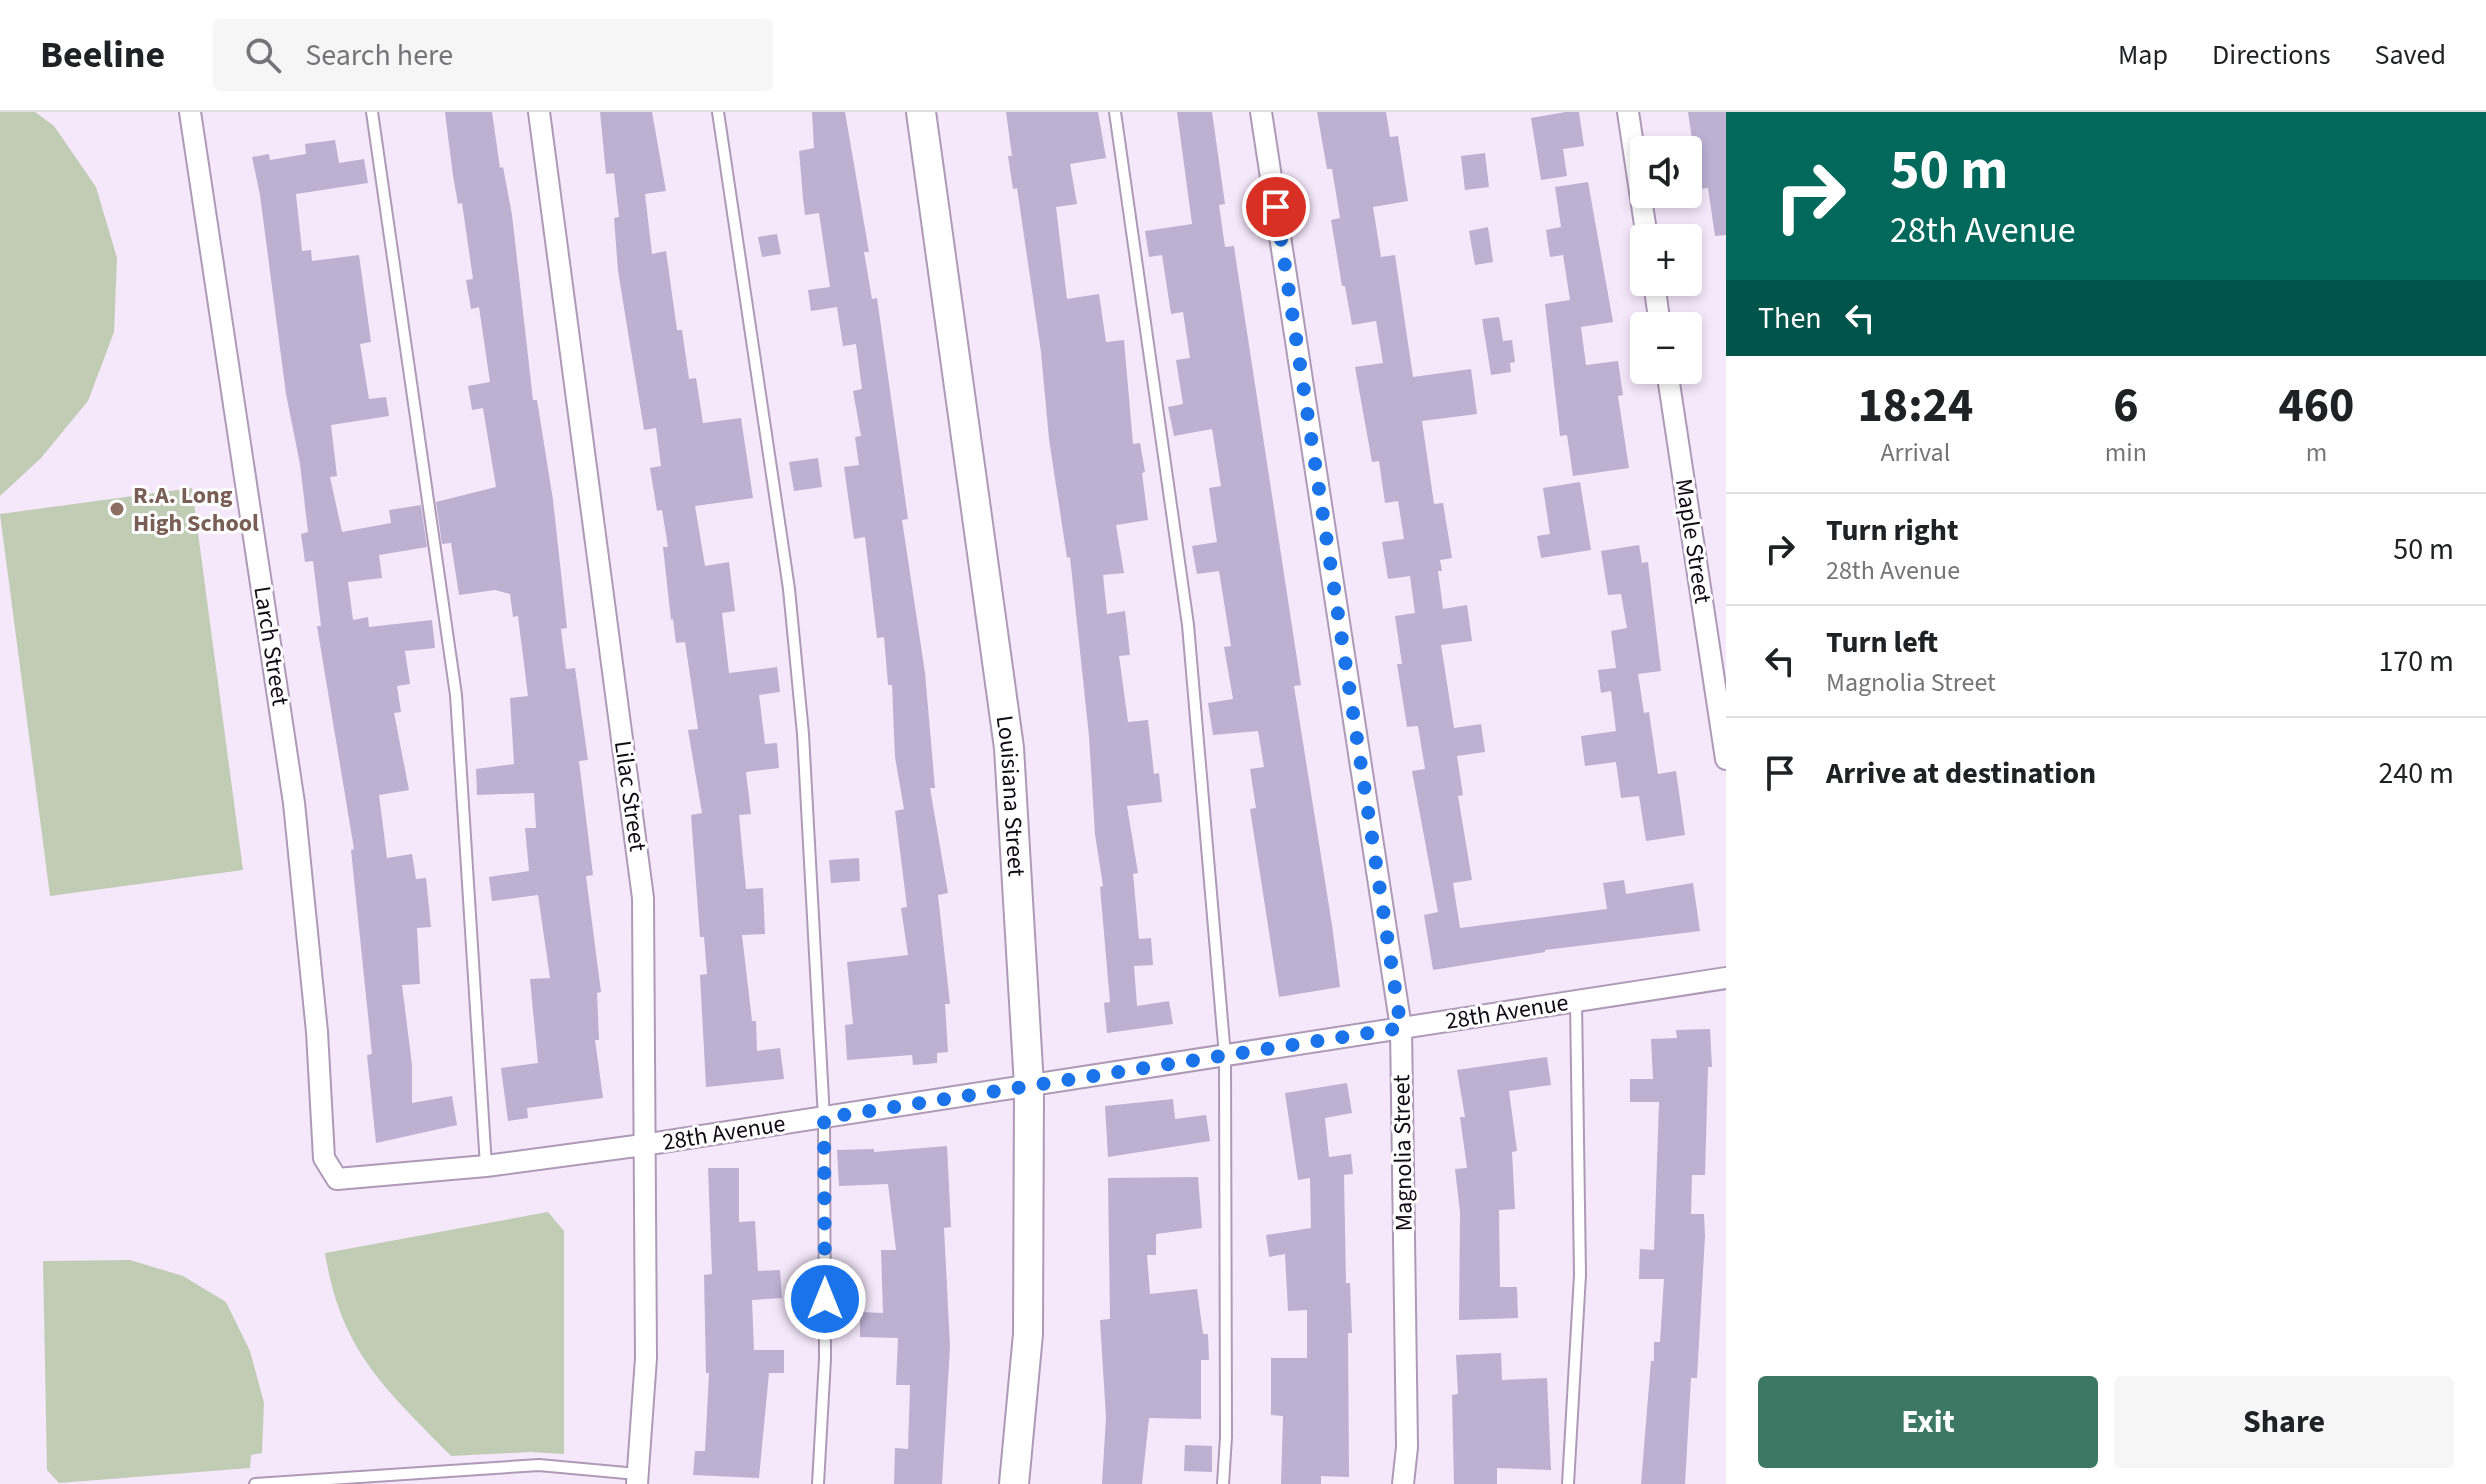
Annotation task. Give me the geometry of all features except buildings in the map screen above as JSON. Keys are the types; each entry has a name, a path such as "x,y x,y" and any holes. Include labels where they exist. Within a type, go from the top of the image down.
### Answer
{"street":[{"name":"Larch Street","path":"190,112 294,803 317,1032 324,1158 337,1179"},
{"name":"Lilac Street","path":"539,112 643,898 646,1358 637,1479"},
{"name":"Louisiana Street","path":"921,112 1009,748 1029,1086 1028,1334 1014,1484"},
{"name":"Magnolia Street","path":"1261,112 1401,1028 1407,1447 1403,1484"},
{"path":"1628,112 1645,224"},
{"name":"Maple Street","path":"1669,384 1726,759"},
{"name":"28th Avenue","path":"337,1179 486,1166 643,1145 1726,978"}],"lane":[{"path":"372,112 456,695 486,1166"},
{"path":"718,112 789,589 803,734 824,1118 825,1359 818,1484"},
{"path":"1115,112 1188,625 1225,1056 1226,1437 1223,1484"},
{"path":"1568,1484 1580,1275 1576,1001"},
{"path":"255,1484 539,1465 637,1479"}],"green space":[{"path":"0,112 35,112 54,126 96,187 117,258 114,332 88,401 41,458 0,496"},
{"path":"192,488 243,870 50,896 0,514"},
{"path":"548,1212 564,1231 564,1454 531,1452 451,1456 386,1388 354,1343 332,1287 325,1253"},
{"path":"130,1260 183,1276 226,1302 250,1351 264,1403 262,1453 251,1455 250,1468 59,1483 47,1470 43,1261"}],"place":[{"name":"R.A. Long High School","path":"117,509"}],"route":[{"path":"825,1299 824,1118 1401,1028 1276,207"}]}
